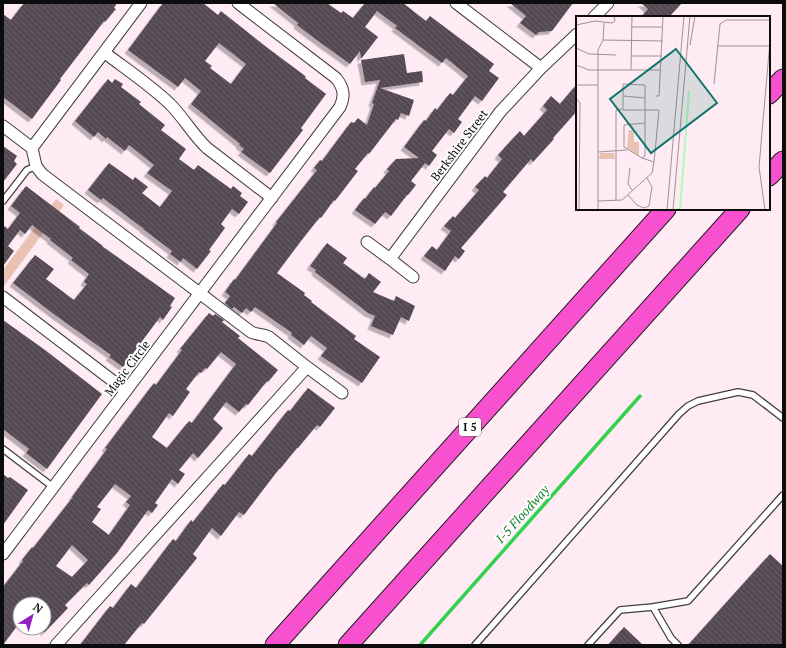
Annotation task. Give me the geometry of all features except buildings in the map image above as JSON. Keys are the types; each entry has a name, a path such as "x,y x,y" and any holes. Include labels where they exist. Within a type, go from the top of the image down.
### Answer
{"highway":[{"path":"770,93 783,79"},
{"path":"770,175 783,161"},
{"path":"770,179 783,169"},
{"name":"I 5","path":"275,645 665,210"},
{"path":"348,645 739,210"}],"street":[{"path":"32,148 142,3"},
{"name":"Magic Circle","path":"3,554 272,198 344,100 344,93 341,85 330,73 238,3"},
{"path":"456,3 541,68"},
{"path":"595,16 608,3"},
{"name":"Berkshire Street","path":"390,259 488,127 541,68 576,35"},
{"path":"105,53 162,96 207,148 272,198"},
{"path":"3,126 32,148 36,166 42,174 251,332 254,334 269,336 342,393"},
{"path":"368,242 413,277"},
{"path":"3,297 126,391"},
{"path":"56,645 307,366"}],"lane":[{"path":"3,202 27,170 36,166"},
{"path":"475,645 679,414 688,406 698,401 738,392 753,395 783,418"},
{"path":"3,449 53,487"},
{"path":"588,645 620,610 653,607 688,601 783,495"},
{"path":"653,607 671,638 678,645"}],"shaded area":[{"path":"56,199 64,205 4,286 3,270"}],"waterway":[{"name":"I-5 Floodway","path":"420,645 640,396"}]}
